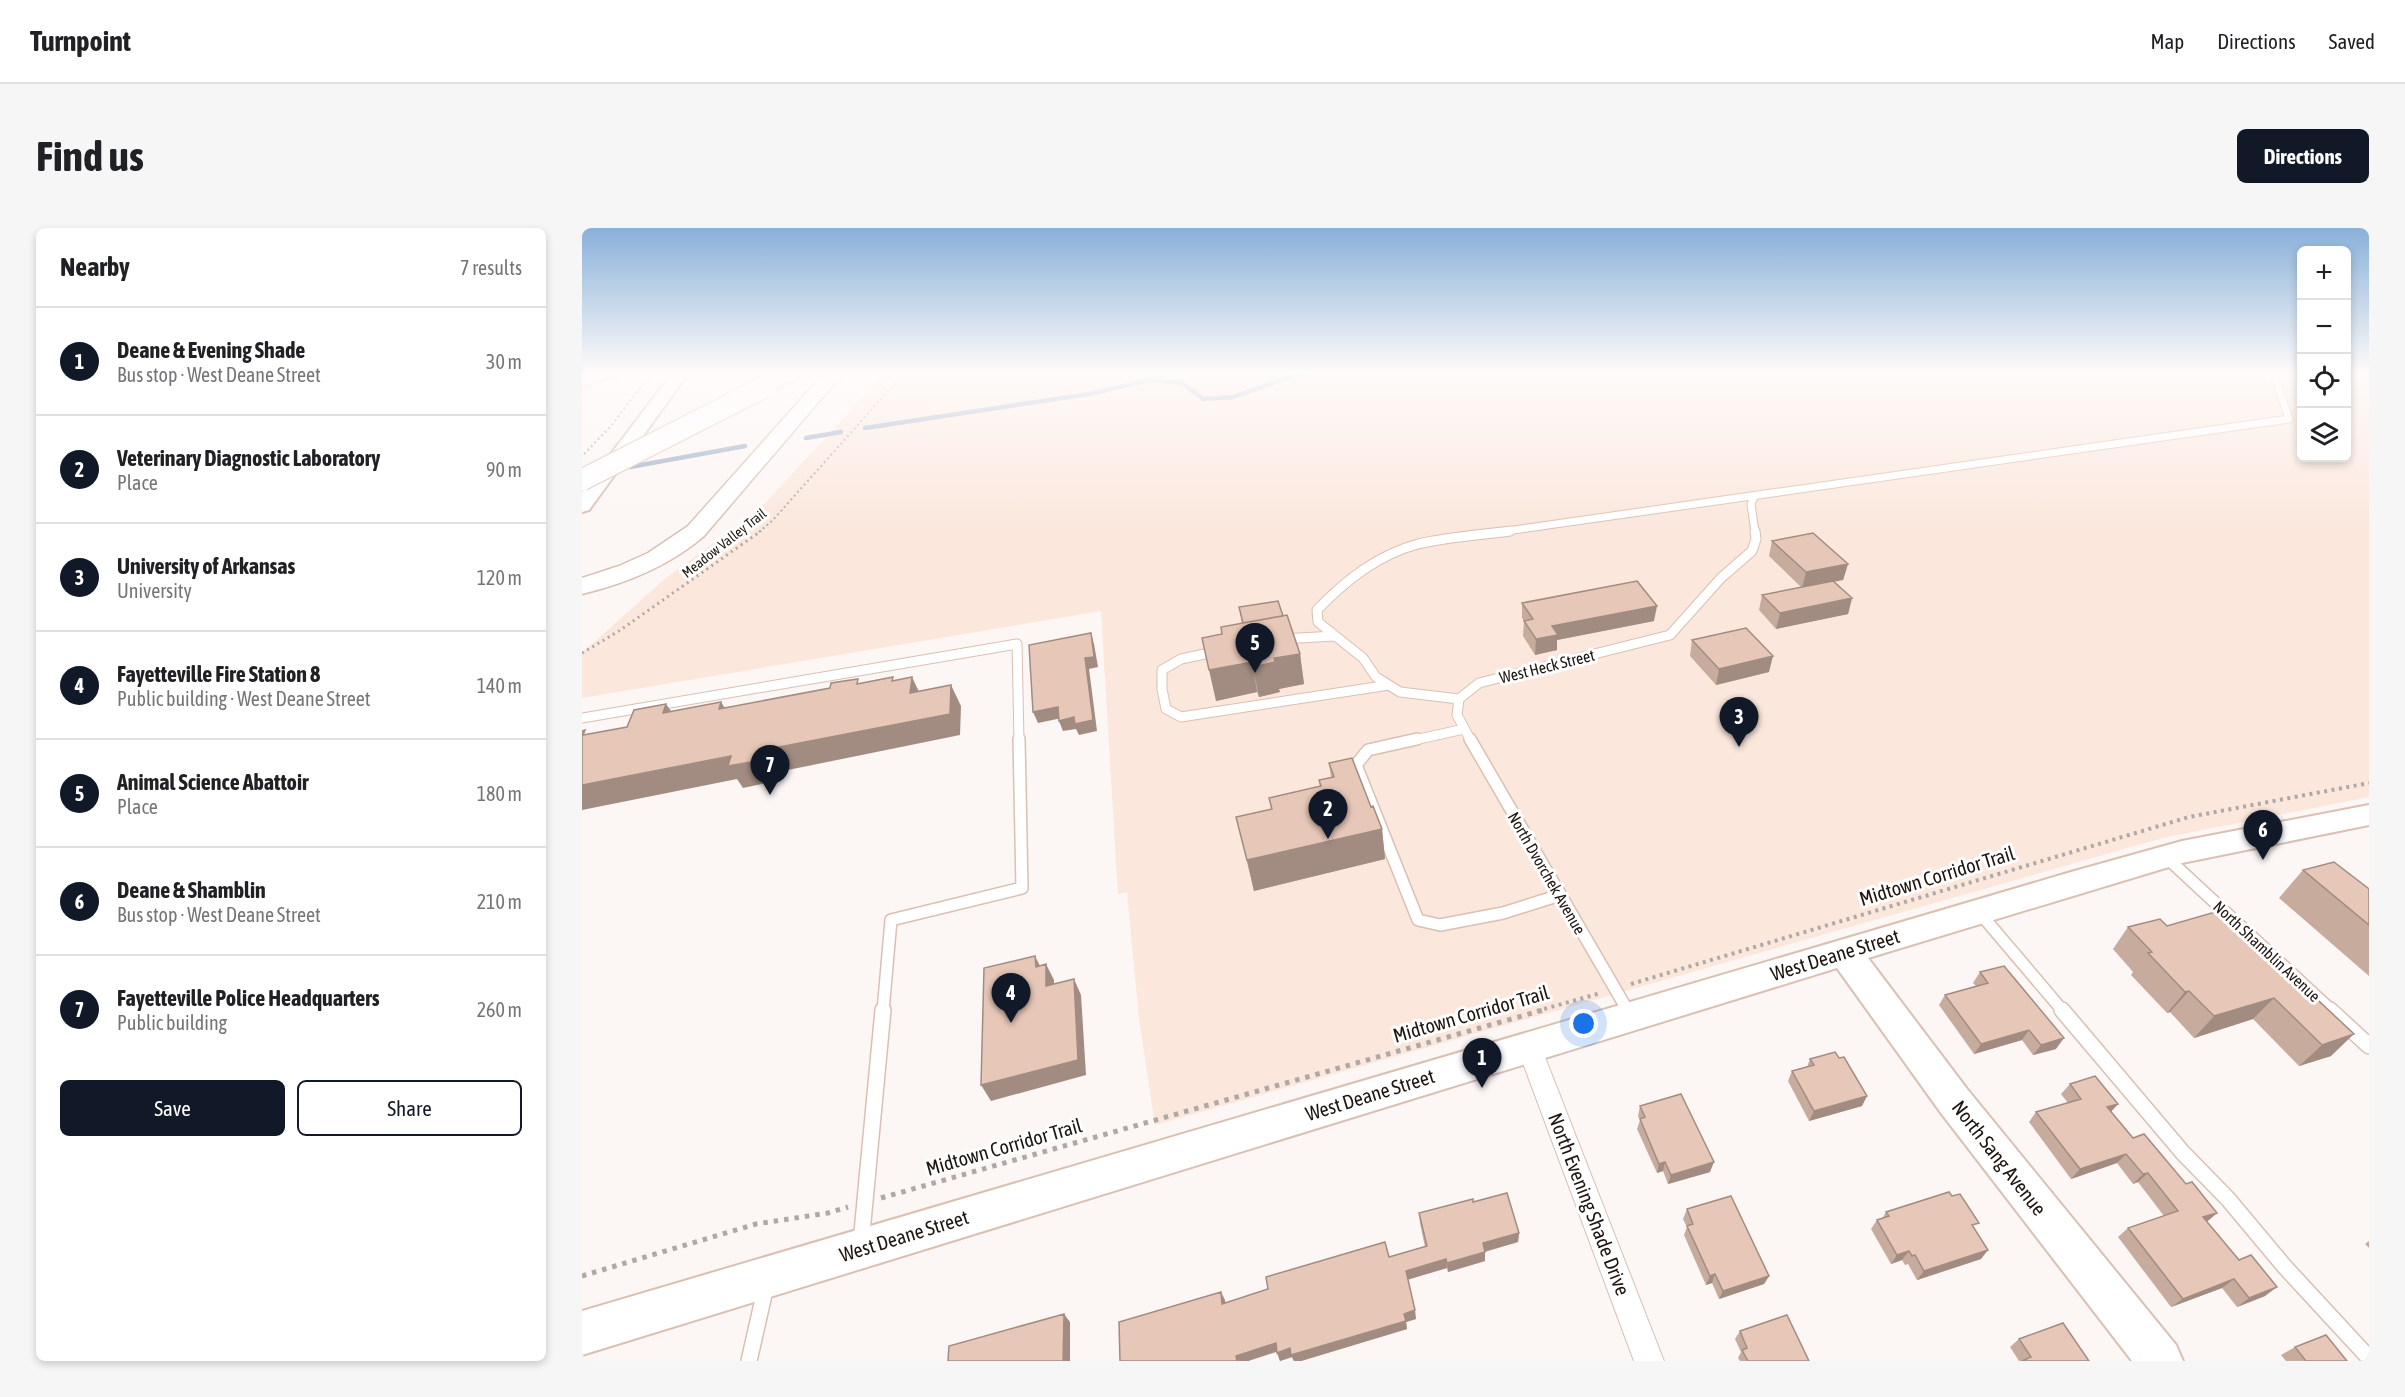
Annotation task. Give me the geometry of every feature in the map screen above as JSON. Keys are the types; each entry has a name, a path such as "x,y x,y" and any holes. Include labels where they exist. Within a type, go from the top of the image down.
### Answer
{"highway":[{"path":"582,458 656,424"},
{"path":"582,480 678,424"},
{"path":"582,586 642,566 683,543 708,519 787,424"}],"street":[{"path":"582,506 643,424"},
{"name":"West Deane Street","path":"582,1333 1529,1047 1623,1003 1844,952 2166,857 2243,838 2369,815"},
{"name":"North Sang Avenue","path":"1844,952 1954,1101 2160,1361"},
{"name":"North Evening Shade Drive","path":"1529,1047 1648,1361"}],"lane":[{"path":"1560,895 1503,913 1440,925 1418,920 1356,765 1368,750 1464,729 1457,714 1458,699 1400,692 1376,677 1363,658 1318,622 1317,610 1365,566 1389,554 1418,544 2255,424"},
{"name":"West Heck Street","path":"1458,699 1479,683 1670,635 1721,578 1752,551 1756,540 1751,504 1754,496"},
{"path":"1267,642 1304,636 1335,636"},
{"path":"582,718 1017,644 1022,888 891,920 861,1249"},
{"path":"1233,648 1181,659 1162,670 1162,689 1166,709 1181,717 1389,685"},
{"name":"North Dvorchek Avenue","path":"1464,729 1623,1003"},
{"name":"North Shamblin Avenue","path":"2166,857 2369,1046"},
{"path":"1978,912 2183,1153 2228,1199 2284,1266 2369,1358"},
{"path":"750,1361 768,1277"}],"path":[{"path":"582,458 595,440 613,424"},
{"name":"Meadow Valley Trail","path":"582,653 647,612 758,533 772,521 859,424"},
{"name":"Midtown Corridor Trail","path":"582,1276 756,1224 828,1213 1623,1003 2189,817 2369,783"}],"shaded area":[{"path":"838,424 2297,424 2297,462 2351,462 2351,424 2369,424 2369,797 2163,838 1155,1125 1139,1018 1127,892 1118,894 1101,611 582,698 582,653 666,578 759,510"}],"building":[{"path":"1813,533 1848,564 1806,572 1772,541"},
{"path":"1637,581 1657,606 1552,626 1558,635 1536,639 1524,621 1533,619 1522,603"},
{"path":"1833,581 1852,598 1780,613 1762,595"},
{"path":"1278,601 1283,616 1243,623 1239,607"},
{"path":"1287,615 1300,654 1274,658 1275,662 1253,667 1252,662 1209,670 1202,638 1222,634 1221,627"},
{"path":"1746,628 1773,656 1719,669 1692,640"},
{"path":"1091,633 1094,657 1085,658 1093,720 1075,724 1074,717 1059,721 1058,707 1033,712 1029,645"},
{"path":"893,677 892,681 912,677 910,693 951,685 950,714 764,750 762,760 728,766 731,756 582,785 582,731 585,730 583,735 627,727 634,710 666,704 663,713 721,702 719,709 830,688 831,683 858,679 857,684"},
{"path":"1352,758 1382,829 1247,860 1236,817 1272,809 1269,798 1321,786 1319,780 1334,777 1329,763"},
{"path":"2334,862 2369,889 2369,925 2303,870"},
{"path":"2222,910 2354,1034 2322,1045 2274,998 2214,1016 2189,991 2185,992 2148,953 2152,952 2128,927 2160,919 2167,926"},
{"path":"1035,956 1036,967 1046,964 1046,986 1074,979 1078,1060 981,1085 984,968"},
{"path":"2004,966 2064,1038 2041,1045 2029,1030 1981,1044 1945,995 1988,983 1980,972"},
{"path":"1835,1052 1839,1058 1844,1057 1867,1096 1814,1111 1792,1071 1814,1065 1810,1059"},
{"path":"2095,1076 2118,1104 2107,1107 2133,1138 2144,1134 2186,1184 2192,1182 2217,1213 2203,1217 2239,1260 2251,1255 2277,1287 2249,1298 2234,1279 2183,1299 2128,1228 2178,1211 2148,1173 2143,1174 2126,1154 2080,1169 2036,1112 2081,1099 2070,1084"},
{"path":"1681,1094 1714,1162 1671,1175 1665,1162 1659,1164 1640,1119 1645,1117 1640,1106"},
{"path":"1949,1192 1952,1196 1960,1194 1979,1223 1972,1225 1988,1250 1924,1271 1915,1255 1912,1256 1909,1251 1897,1255 1877,1220 1889,1216 1886,1212"},
{"path":"1507,1193 1519,1233 1483,1243 1485,1252 1447,1263 1446,1259 1406,1271 1415,1310 1404,1314 1406,1321 1291,1355 1290,1348 1277,1353 1276,1343 1236,1356 1237,1361 1120,1361 1119,1322 1221,1292 1222,1304 1268,1289 1266,1277 1385,1242 1389,1257 1427,1246 1419,1213"},
{"path":"1731,1196 1769,1276 1723,1291 1715,1274 1710,1276 1687,1226 1693,1224 1687,1209"},
{"path":"1064,1314 1063,1361 948,1361 949,1346"},
{"path":"1787,1315 1809,1361 1748,1361 1742,1350 1747,1348 1740,1331"},
{"path":"2063,1323 2089,1361 2022,1361 2031,1357 2019,1339"},
{"path":"2326,1335 2347,1361 2306,1361 2295,1347"}],"waterway":[{"path":"865,428 892,424"},
{"path":"806,438 841,432"},
{"path":"630,467 745,446"}],"place":[{"name":"Animal Science Abattoir","path":"1255,673"},
{"name":"University of Arkansas","path":"1739,747"},
{"name":"Fayetteville Police Headquarters","path":"770,795"},
{"name":"Veterinary Diagnostic Laboratory","path":"1328,839"},
{"name":"Deane & Shamblin","path":"2263,860"},
{"name":"Fayetteville Fire Station 8","path":"1011,1023"},
{"name":"Deane & Evening Shade","path":"1482,1088"}]}
